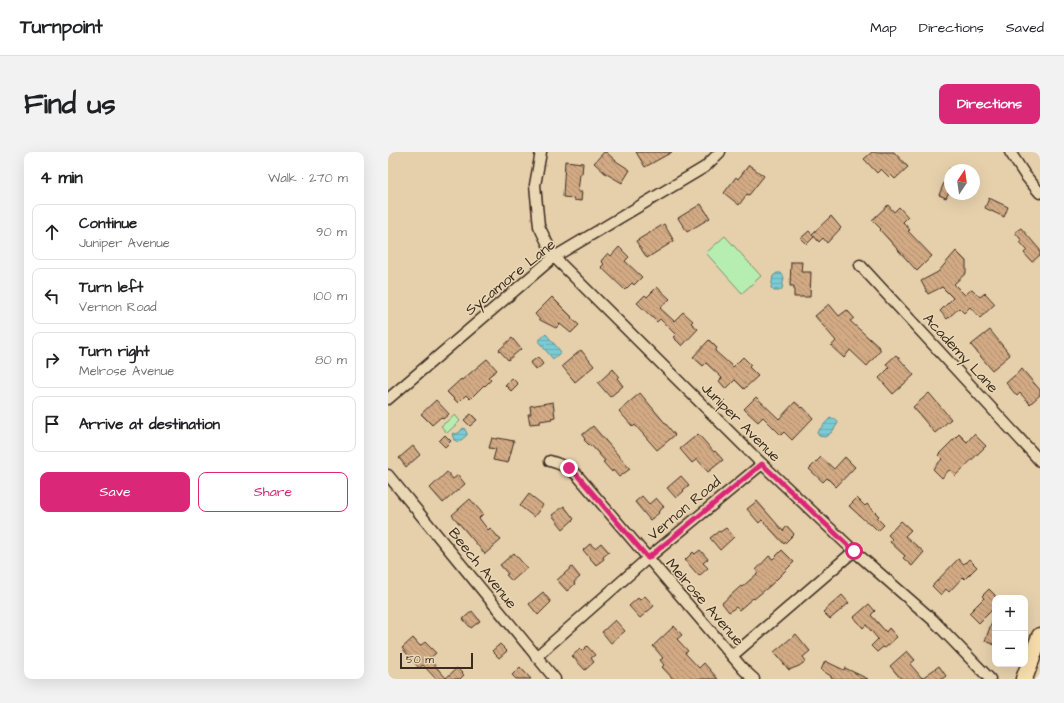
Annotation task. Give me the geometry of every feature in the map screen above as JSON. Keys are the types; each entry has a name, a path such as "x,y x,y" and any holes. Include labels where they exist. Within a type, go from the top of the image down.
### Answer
{"highway":[{"path":"1024,679 1040,636"}],"street":[{"name":"Juniper Avenue","path":"541,152 535,185 539,226 554,257 762,464 854,551 934,620 990,679"},
{"name":"Sycamore Lane","path":"388,399 554,257 705,167 720,152"},
{"path":"1010,152 1025,175 1040,193"},
{"name":"Academy Lane","path":"860,265 1040,461"},
{"name":"Melrose Avenue","path":"550,461 559,463 569,468 577,475 744,670 754,679"},
{"name":"Vernon Road","path":"536,657 648,558 762,464"},
{"name":"Beech Avenue","path":"388,474 555,679"},
{"path":"732,656 854,551"}],"green space":[{"path":"725,236 761,276 742,293 706,253"},
{"path":"455,415 460,421 447,433 441,426"}],"water":[{"path":"777,273 781,273 784,277 782,289 779,291 774,291 771,288 773,276"},
{"path":"546,334 561,352 553,359 538,341"},
{"path":"830,418 836,419 838,423 832,432 825,437 819,436 817,432"},
{"path":"464,428 467,435 459,442 454,440 452,434 460,432"}],"building":[{"path":"604,152 630,170 622,183 605,173 594,163"},
{"path":"636,152 672,152 645,167"},
{"path":"872,152 894,152 908,167 895,179 891,175 889,177 881,169 877,173 864,159"},
{"path":"565,161 583,163 578,192 582,192 581,201 573,200 574,198 563,197"},
{"path":"749,165 764,176 739,205 724,193 736,177 738,179"},
{"path":"944,183 944,197 939,195"},
{"path":"989,198 1008,207 1004,217 985,208"},
{"path":"701,204 710,218 687,232 678,218"},
{"path":"888,205 894,212 899,207 908,217 903,222 910,230 908,231 932,256 917,271 872,220"},
{"path":"831,216 841,228 827,243 823,238 819,242 812,234"},
{"path":"664,224 674,241 647,258 636,241"},
{"path":"1021,228 1040,250 1040,255 1032,262 1024,253 1027,250 1020,242 1022,241 1015,232"},
{"path":"809,231 814,237 807,244 801,238"},
{"path":"619,247 629,257 625,261 642,277 634,285 632,283 625,290 601,267 604,264 601,261 608,253 611,256"},
{"path":"956,251 966,261 966,273 954,284 965,295 972,289 980,297 985,293 995,304 980,318 970,307 964,313 959,308 947,319 940,311 953,298 942,287 928,294 921,281 938,272"},
{"path":"791,262 802,262 801,272 811,272 810,297 794,297 794,286 790,286"},
{"path":"657,287 670,299 660,308 674,321 683,312 693,321 691,323 698,329 682,346 673,337 676,335 660,319 657,322 637,303 645,295 647,297"},
{"path":"552,297 579,325 571,333 560,324 556,328 540,320 535,314"},
{"path":"829,304 839,316 847,310 854,318 850,321 880,348 880,351 867,366 850,350 844,358 831,346 836,341 815,316"},
{"path":"990,330 1010,355 992,370 971,345"},
{"path":"512,338 521,349 508,360 499,350"},
{"path":"709,340 717,348 715,351 733,367 743,357 751,365 749,367 758,376 744,389 735,380 726,389 719,381 722,378 706,363 703,366 693,357"},
{"path":"581,350 594,366 575,382 562,366"},
{"path":"896,355 914,375 893,394 879,378 889,368 886,364"},
{"path":"538,357 543,364 536,370 530,363"},
{"path":"487,359 497,370 488,377 491,380 470,399 466,395 458,403 447,392"},
{"path":"613,369 619,376 617,378 623,386 610,397 598,383"},
{"path":"1022,369 1040,390 1040,395 1030,404 1020,393 1017,396 1006,383"},
{"path":"512,378 518,384 511,391 505,385"},
{"path":"640,393 675,435 657,450 635,425 633,427 619,411"},
{"path":"929,393 951,419 935,433 913,407"},
{"path":"756,397 779,419 795,402 802,408 803,407 813,418 792,440 784,432 781,435 763,417 758,422 744,409"},
{"path":"436,400 449,414 443,419 441,417 432,425 421,414"},
{"path":"553,402 555,417 540,421 540,423 530,424 528,414 531,414 530,406"},
{"path":"471,414 477,420 470,426 464,420"},
{"path":"593,426 630,469 619,477 603,462 605,461 591,445 590,446 584,440 585,439 582,435"},
{"path":"698,434 723,460 708,472 697,459 692,463 680,449"},
{"path":"959,434 967,442 974,434 986,446 955,476 949,470 942,478 933,469 942,459 938,455"},
{"path":"445,435 451,441 445,447 439,441"},
{"path":"492,438 514,441 508,463 493,460 496,449 489,448"},
{"path":"413,446 420,455 406,467 399,458"},
{"path":"821,457 834,469 845,457 855,467 836,487 827,478 823,482 809,469"},
{"path":"447,472 453,479 458,475 465,484 443,503 430,488"},
{"path":"681,476 689,485 676,498 667,488"},
{"path":"529,494 543,505 534,517 520,506"},
{"path":"642,496 649,504 656,498 664,507 650,520 635,502"},
{"path":"857,498 865,506 867,504 879,516 877,518 884,525 878,531 849,506"},
{"path":"470,499 483,514 479,518 488,530 490,528 501,540 485,554 452,515"},
{"path":"757,501 783,531 787,526 794,534 784,544 762,520 759,523 747,509"},
{"path":"564,506 574,519 563,529 552,515"},
{"path":"901,521 911,530 905,536 924,552 912,566 903,558 905,556 890,542 892,539 888,535"},
{"path":"726,528 734,537 720,550 710,538"},
{"path":"601,543 609,552 603,557 604,559 596,565 583,550 590,544 595,548"},
{"path":"700,550 708,559 703,563 708,568 699,576 685,560 693,552 695,554"},
{"path":"782,550 794,562 771,585 754,599 753,598 739,610 736,607 729,612 722,603 758,573 756,570 769,556 773,559"},
{"path":"514,553 527,568 512,581 500,565"},
{"path":"958,559 964,564 969,559 977,567 965,579 963,577 949,592 946,589 941,595 932,586"},
{"path":"572,567 580,577 567,591 557,580"},
{"path":"989,589 995,595 992,595 992,610 979,623 969,613 984,598 982,596"},
{"path":"543,592 551,602 538,615 529,604"},
{"path":"842,595 849,603 830,619 823,612"},
{"path":"645,596 654,606 640,618 629,606 638,598 640,600"},
{"path":"869,604 875,611 871,615 886,632 889,628 897,637 885,648 883,647 877,652 871,646 878,639 866,625 863,628 854,617"},
{"path":"472,611 480,621 471,628 463,619"},
{"path":"615,620 625,631 611,643 602,632"},
{"path":"992,622 992,644 985,641"},
{"path":"674,626 682,635 677,639 688,651 685,653 699,668 704,663 718,679 673,679 662,667 664,665 660,660 663,658 653,646"},
{"path":"796,634 810,651 803,657 806,661 789,670 774,652"},
{"path":"413,638 420,646 425,642 436,653 429,659 446,678 457,668 464,675 460,679 436,679 423,665 419,668 402,648"},
{"path":"500,644 507,651 499,658 492,651"},
{"path":"587,646 595,655 591,658 594,662 585,670 572,656 580,649 582,651"},
{"path":"907,651 915,660 910,664 922,678 939,666 946,676 942,679 901,679 890,666"},
{"path":"825,661 844,670 845,668 868,679 835,679 821,670"},
{"path":"520,667 531,679 516,679 512,675"}],"route":[{"path":"569,468 577,475 648,558 762,464 854,551"}]}
